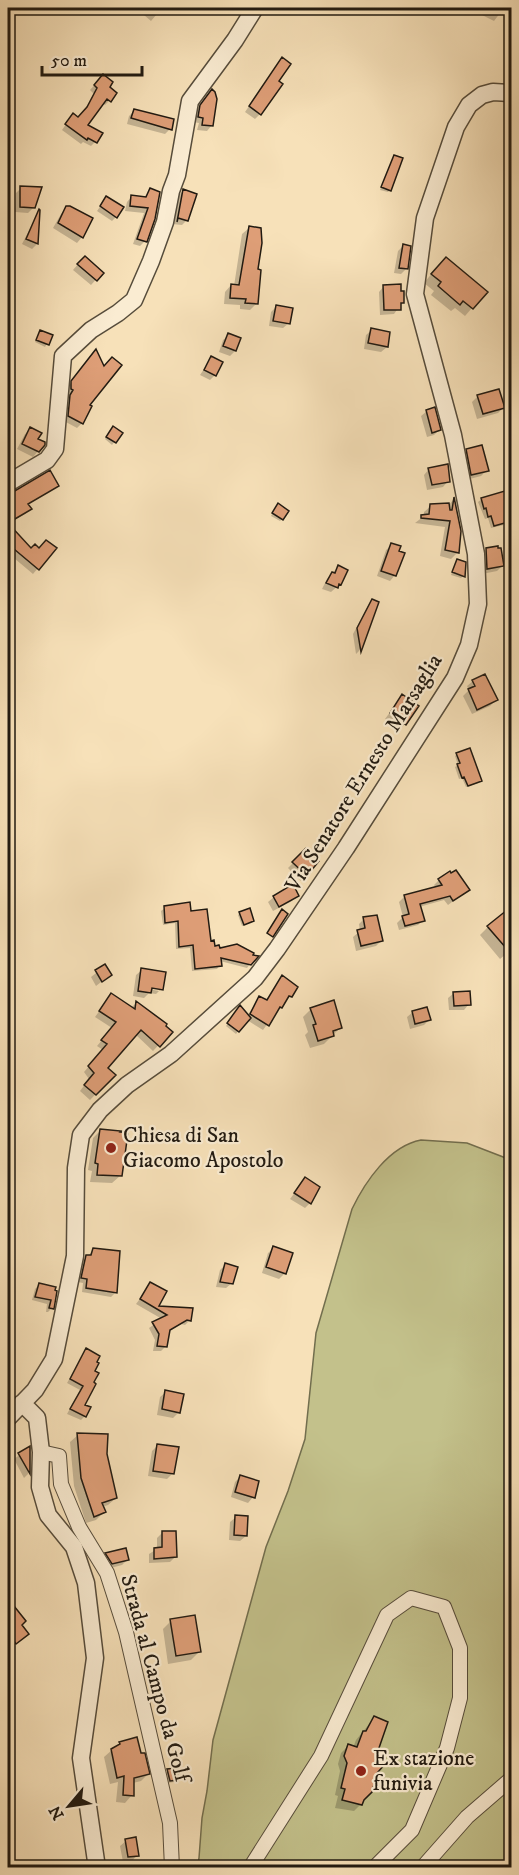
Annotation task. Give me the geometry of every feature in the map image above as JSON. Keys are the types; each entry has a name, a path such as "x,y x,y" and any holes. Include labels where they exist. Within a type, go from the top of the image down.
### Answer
{"street":[{"path":"8,483 47,460 55,449 63,356 91,330 134,300 165,222 171,191 177,175 190,101 236,40 255,8"},
{"name":"Via Senatore Ernesto Marsaglia","path":"8,1418 34,1390 54,1359 75,1256 76,1168 81,1135 100,1110 127,1085 171,1054 255,978 365,818 454,678 469,645 478,604 476,554 453,435 415,294 425,218 456,127 470,105 482,95 493,92 512,93"},
{"path":"22,1403 37,1418 41,1452 39,1487 48,1515 74,1547 86,1583 95,1658 81,1758 97,1868"},
{"name":"Strada al Campo da Golf","path":"41,1452 59,1456 62,1484 79,1527 107,1573 114,1593 126,1632 170,1823 172,1868"},
{"path":"249,1868 321,1756 387,1615 411,1598 444,1607 460,1648 460,1698 447,1748 412,1830 374,1868"},
{"path":"422,1868 467,1817 512,1778"}],"shaded area":[{"path":"421,1140 467,1143 511,1160 511,1867 197,1868 213,1740 266,1547 305,1439 316,1333 352,1209 371,1177 389,1157 409,1144"}],"building":[{"path":"282,57 291,64 279,81 283,84 261,115 249,106"},
{"path":"103,74 113,82 110,87 117,93 111,102 107,99 88,125 103,133 97,143 88,138 87,140 65,124 73,113 78,117 87,107 97,88 94,85"},
{"path":"212,89 217,99 213,126 202,125 203,118 198,117 200,105"},
{"path":"134,109 174,119 172,130 131,118"},
{"path":"394,155 403,158 391,191 381,187"},
{"path":"20,186 42,187 35,208 20,207"},
{"path":"150,188 160,192 155,219 147,242 137,239 148,208 130,206 131,195 146,197"},
{"path":"183,189 197,194 188,221 178,218 177,222"},
{"path":"106,196 124,207 117,218 100,206"},
{"path":"66,206 93,218 83,238 58,223"},
{"path":"40,210 38,244 26,239"},
{"path":"249,226 261,228 258,304 245,303 246,299 230,298 231,284 239,285"},
{"path":"403,244 411,246 408,269 399,268"},
{"path":"85,256 104,273 97,281 77,264"},
{"path":"446,257 488,292 473,309 463,301 460,305 438,286 441,282 431,274"},
{"path":"401,284 401,291 404,291 404,303 401,303 401,310 384,310 383,285"},
{"path":"276,305 293,308 290,324 273,321"},
{"path":"371,328 390,332 388,347 368,343"},
{"path":"40,330 53,335 49,345 36,340"},
{"path":"228,333 241,338 236,351 223,346"},
{"path":"96,349 104,366 112,357 122,365 90,405 92,406 83,424 68,416 70,395 73,390 71,381"},
{"path":"211,356 223,362 216,376 204,370"},
{"path":"499,389 505,408 483,414 477,395"},
{"path":"435,407 441,430 432,433 426,410"},
{"path":"113,426 123,433 116,443 106,437"},
{"path":"30,427 42,433 38,439 45,442 45,445 39,452 22,444"},
{"path":"482,445 489,471 471,475 466,449"},
{"path":"448,464 450,482 432,485 428,468"},
{"path":"50,470 59,486 28,504 32,509 8,523 8,493"},
{"path":"512,489 512,521 494,526 491,516 488,517 486,508 484,509 481,498"},
{"path":"454,497 461,531 459,553 445,550 450,521 421,518 421,515 429,514 430,504 449,503 450,510 452,510"},
{"path":"278,503 289,511 283,520 272,513"},
{"path":"8,523 31,548 35,544 39,548 46,540 57,548 39,570 8,544"},
{"path":"391,543 401,546 399,551 405,553 396,576 381,571"},
{"path":"498,546 501,548 504,566 487,569 486,548"},
{"path":"457,559 466,562 465,577 452,572"},
{"path":"338,565 348,570 338,588 326,583 332,572 335,573"},
{"path":"372,599 379,602 361,652 357,628"},
{"path":"485,674 498,700 477,710 468,689 475,686 472,680"},
{"path":"402,694 419,706 406,725 390,713"},
{"path":"470,748 482,781 468,786 464,777 462,778 456,753"},
{"path":"306,848 319,861 307,876 292,862"},
{"path":"456,870 470,890 453,901 450,896 420,904 425,921 405,926 402,916 409,914 404,895 442,885 438,879"},
{"path":"293,884 299,896 279,907 273,896"},
{"path":"190,902 191,911 207,909 211,941 214,940 215,946 219,945 220,948 237,944 254,953 253,955 259,956 251,965 221,958 222,966 195,969 193,945 179,947 178,921 165,923 164,906"},
{"path":"512,906 512,955 487,926"},
{"path":"250,908 254,921 244,925 239,912"},
{"path":"282,909 288,914 273,937 267,933"},
{"path":"377,915 383,941 361,946 357,930 365,928 363,917"},
{"path":"105,964 112,975 102,982 95,970"},
{"path":"141,968 166,972 163,990 152,988 151,993 138,991"},
{"path":"282,975 298,987 292,997 289,996 282,1008 280,1007 269,1026 250,1014 259,996 267,1000"},
{"path":"470,991 471,1005 454,1006 453,992"},
{"path":"111,993 135,1009 136,1001 167,1024 166,1026 173,1032 160,1047 141,1030 108,1068 116,1075 96,1095 84,1085 94,1073 88,1066 107,1044 101,1040 116,1022 99,1011"},
{"path":"334,1000 342,1028 333,1031 334,1036 318,1041 313,1025 316,1024 310,1008"},
{"path":"240,1005 251,1018 239,1032 227,1023"},
{"path":"427,1007 431,1020 415,1024 412,1011"},
{"path":"100,1129 128,1133 122,1176 97,1175 98,1164 95,1163"},
{"path":"305,1177 320,1187 311,1204 294,1193"},
{"path":"273,1246 293,1253 286,1274 266,1267"},
{"path":"93,1248 120,1251 117,1293 86,1288 87,1279 81,1278 86,1255 91,1255"},
{"path":"225,1263 238,1267 233,1284 220,1282"},
{"path":"150,1282 167,1291 159,1306 193,1308 191,1321 187,1320 170,1330 167,1347 157,1346 159,1334 152,1322 167,1315 140,1299"},
{"path":"39,1283 56,1287 54,1309 49,1308 51,1300 35,1297"},
{"path":"86,1348 100,1356 95,1371 99,1373 94,1382 96,1384 85,1405 91,1407 86,1417 70,1409 83,1386 70,1379"},
{"path":"165,1390 184,1394 180,1413 162,1409"},
{"path":"77,1433 108,1434 107,1454 117,1498 102,1503 106,1512 94,1517 81,1478"},
{"path":"157,1444 179,1447 174,1474 153,1471"},
{"path":"30,1446 30,1474 18,1453"},
{"path":"240,1475 259,1481 255,1498 235,1492"},
{"path":"235,1515 248,1516 247,1536 234,1535"},
{"path":"162,1531 176,1531 177,1557 154,1559 154,1548 162,1547"},
{"path":"126,1548 129,1560 112,1564 105,1553"},
{"path":"14,1606 26,1621 22,1625 29,1634 16,1644 8,1633 8,1611"},
{"path":"195,1615 201,1652 176,1656 170,1619"},
{"name":"Ex stazione funivia","path":"374,1716 388,1722 379,1748 386,1763 377,1773 372,1792 362,1805 342,1800 345,1789 341,1788 347,1763 344,1756 348,1744 357,1747 363,1731 366,1731"},
{"path":"137,1737 141,1753 145,1753 150,1774 134,1778 134,1796 123,1795 124,1776 117,1778 111,1749 120,1744 119,1742"},
{"path":"177,1768 178,1780 170,1781 167,1769"},
{"path":"136,1837 139,1856 128,1857 125,1839"}],"place":[{"name":"Chiesa di San Giacomo Apostolo","path":"111,1148"},
{"name":"Ex stazione funivia","path":"361,1771"}]}
